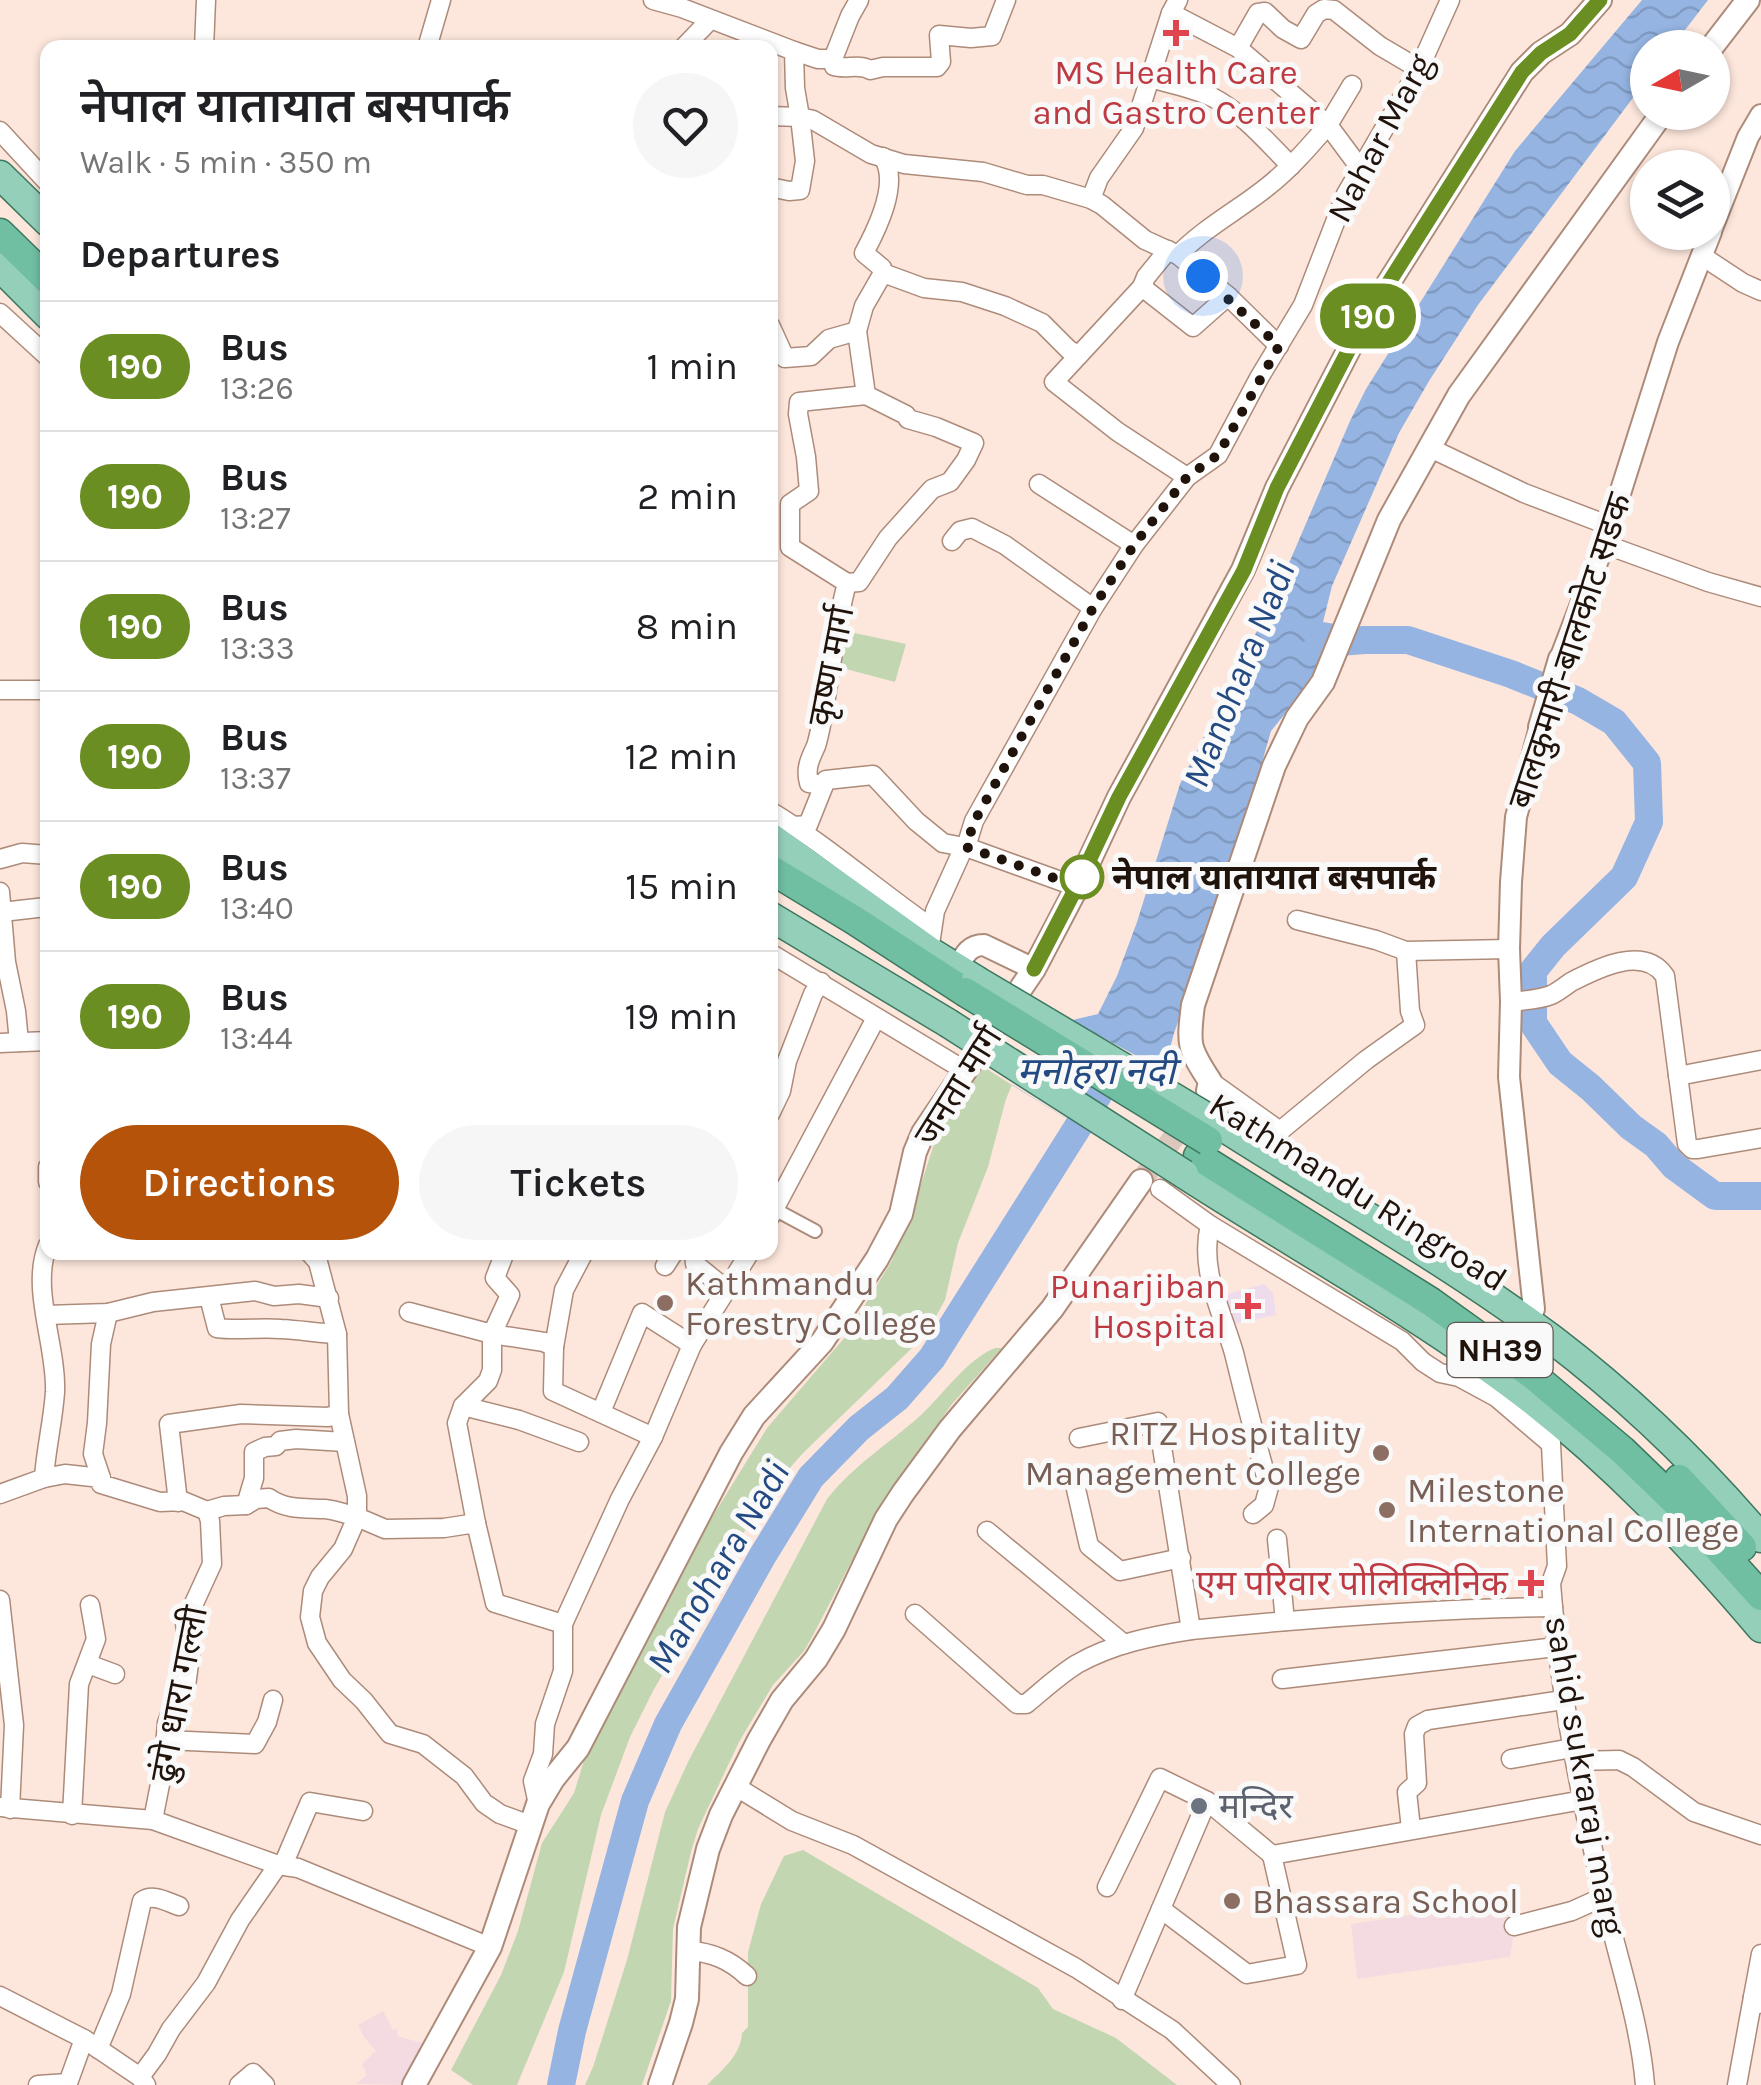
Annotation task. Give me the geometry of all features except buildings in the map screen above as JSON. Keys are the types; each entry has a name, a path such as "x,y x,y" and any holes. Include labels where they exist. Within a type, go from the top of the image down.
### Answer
{"highway":[{"path":"0,213 40,252"},
{"path":"0,233 40,272"},
{"name":"Kathmandu Ringroad","path":"778,873 1202,1149 1432,1302 1534,1376 1669,1494 1761,1596"},
{"name":"Kathmandu Ringroad","path":"778,893 961,994"},
{"name":"Kathmandu Ringroad","path":"1202,1149 1481,1313 1539,1356 1655,1455 1708,1507 1761,1569"}],"main road":[{"name":"जनता मार्ग","path":"414,2085 490,1946 534,1815 553,1780 578,1748 704,1503 754,1416 822,1342 877,1260 901,1214 922,1133 1034,969 1119,797 1244,570 1277,488 1360,328 1522,72 1541,53 1570,34 1600,0"},
{"path":"1726,30 1748,0"},
{"path":"1209,1086 1191,1052 1192,1005 1274,766 1296,718 1322,682 1389,520 1458,394 1649,130"},
{"path":"0,176 40,214"},
{"path":"0,267 40,307"},
{"name":"बालकुमारी-बालकोट सडक","path":"1540,726 1560,660"},
{"path":"782,831 931,939 961,994"},
{"path":"778,919 961,994 1202,1149 1584,1442 1674,1530 1761,1628"},
{"path":"1202,1149 1271,1142 1528,1322 1589,1370 1719,1490 1761,1538"},
{"path":"660,2085 686,1999 688,1927 708,1849 735,1786 782,1700 816,1660 834,1629 886,1519 903,1492 1150,1185"}],"street":[{"path":"204,40 206,0"},
{"path":"429,40 441,0"},
{"path":"653,0 764,40"},
{"path":"859,0 833,59 834,66 863,66 870,70 937,67 941,62 939,34 992,36 1006,0"},
{"name":"Nahar Marg","path":"931,939 935,911 974,822 1093,608 1134,545 1187,477 1218,455 1303,305 1346,194 1418,69 1445,2"},
{"path":"1091,199 1099,178 1134,128 1175,6 1238,48 1328,125 1360,168"},
{"path":"1238,48 1258,13 1265,12 1301,39 1316,14 1324,9 1334,10 1380,46 1418,69"},
{"path":"691,40 710,20"},
{"path":"778,45 833,59"},
{"path":"778,189 800,190 804,161 794,51"},
{"path":"1150,78 1211,97 1247,123 1291,166"},
{"path":"1187,477 1118,432 1054,382 1142,287 1146,277 1291,166 1328,125 1352,85"},
{"name":"बालकुमारी-बालकोट सडक","path":"1730,183 1748,136 1761,115"},
{"path":"778,116 814,120 870,154 904,164 983,172 1091,199 1145,240 1173,253 1228,296 1279,346"},
{"path":"0,131 40,174"},
{"path":"884,158 889,175 886,198 864,253 883,272 924,288 962,292 1042,323 1078,354"},
{"name":"बालकुमारी-बालकोट सडक","path":"1560,660 1607,535 1668,342 1704,250"},
{"path":"1702,256 1761,292"},
{"path":"847,584 859,582 888,538 932,489 950,482 974,443 908,419 866,394 857,331 864,306 883,272"},
{"path":"1142,287 1193,326 1228,296"},
{"path":"0,312 40,350"},
{"path":"778,343 785,358 811,356 829,338 857,331"},
{"name":"कृष्ण मार्ग","path":"866,394 798,402 809,491 790,504 790,548 847,584 823,715 816,746 809,756 807,776 809,783 824,785 826,780 873,774 916,821 944,843 965,847"},
{"path":"1428,447 1708,582 1761,597"},
{"path":"1038,484 1134,545"},
{"path":"952,542 960,531 972,528 1005,545 1093,608"},
{"path":"0,690 40,690"},
{"name":"बालकुमारी-बालकोट सडक","path":"1528,1322 1534,1309 1509,1077 1509,949 1516,818 1540,726"},
{"path":"782,831 808,826 824,785"},
{"path":"965,847 1077,886"},
{"path":"0,859 22,852 40,854"},
{"path":"0,892 6,962 16,1011 10,1043 40,1041"},
{"path":"2,912 40,908"},
{"path":"1297,920 1406,951 1509,949"},
{"path":"961,994 967,951 978,945 990,946 1034,969"},
{"path":"1209,1086 1271,1142 1366,1060 1415,1025 1410,1011 1406,951"},
{"path":"778,958 964,1070"},
{"path":"1511,1002 1552,995 1618,962 1644,960 1659,967 1666,976 1688,1144 1692,1149 1761,1138"},
{"path":"778,1097 787,1061 820,982"},
{"path":"778,1201 876,1018"},
{"path":"1678,1076 1761,1060"},
{"path":"1150,1185 1210,1226 1402,1342 1423,1362 1496,1396 1552,1444"},
{"path":"778,1217 814,1232"},
{"path":"1210,1226 1206,1246 1208,1271 1269,1487 1264,1505 1253,1514"},
{"path":"44,1260 42,1301 52,1316 55,1391 44,1478"},
{"path":"316,1260 337,1334 339,1414 358,1496 357,1517 343,1549 313,1591 310,1618 318,1642 342,1680 390,1734 423,1744 464,1776 484,1803 500,1814 534,1815 533,1781 543,1754 545,1724 563,1671 563,1624 620,1498 653,1437 692,1345 745,1260"},
{"path":"502,1260 495,1278 510,1295 492,1334 488,1382 463,1406 457,1423 459,1440 495,1602 563,1624"},
{"path":"580,1260 564,1290 554,1347 553,1391 653,1437"},
{"path":"694,1260 727,1290"},
{"path":"52,1316 108,1313 153,1302 255,1291 274,1296 329,1298"},
{"path":"209,1296 217,1328 337,1334"},
{"path":"409,1312 554,1347"},
{"path":"108,1313 101,1344 93,1454 100,1484 160,1502 182,1501 208,1511 246,1506 256,1499 269,1498 278,1505 329,1510 385,1529 476,1523"},
{"path":"601,1412 642,1313 692,1345"},
{"path":"463,1406 519,1420 579,1442"},
{"name":"sahid sukraraj marg","path":"1542,1408 1550,1424 1552,1444 1557,1566 1551,1583 1563,1700 1646,2085"},
{"path":"178,1502 169,1424 241,1414 339,1414"},
{"path":"1079,1438 1158,1422 1192,1630"},
{"path":"246,1506 254,1478 254,1452 296,1439 345,1442"},
{"path":"0,1494 65,1474 100,1478"},
{"path":"1076,1489 1089,1546 1120,1571 1181,1558"},
{"name":"ढुंगे धारा गल्ली","path":"153,1820 167,1723 186,1686 190,1656 186,1622 212,1564 208,1511"},
{"path":"986,1531 1124,1644"},
{"path":"1277,1539 1284,1620"},
{"path":"0,1600 3,1665 14,1725 5,1808 153,1820 298,1868 490,1946"},
{"path":"72,1815 79,1684 96,1639 90,1605"},
{"path":"916,1614 1017,1704 1026,1704 1076,1665 1149,1636 1284,1620 1553,1607"},
{"path":"1282,1680 1556,1647"},
{"path":"88,1664 115,1674"},
{"path":"166,1740 256,1744 273,1700"},
{"path":"1411,1829 1407,1792 1417,1783 1417,1726 1428,1720 1563,1700"},
{"path":"1511,1758 1574,1755 1619,1760 1694,1812 1761,1835"},
{"path":"1107,1887 1160,1778 1207,1801 1272,1855 1297,1965 1247,1974 1161,1909"},
{"path":"735,1786 792,1821 853,1844 1076,1968 1172,2030 1231,2085"},
{"path":"1272,1855 1583,1800"},
{"path":"1122,2000 1207,1801"},
{"path":"0,1996 91,2044 143,2081 171,2029 206,1983 240,1920 280,1865 310,1802 363,1811"},
{"path":"38,2085 68,2083 122,1994 142,1901 154,1897 179,1906"},
{"path":"1514,1926 1572,1911 1604,1897"},
{"path":"687,1950 720,1956 748,1976"},
{"path":"1738,2085 1757,2003 1761,1954"},
{"path":"239,2085 252,2073 265,2085"}],"shaded area":[{"name":"Punarjiban Hospital","path":"1264,1284 1273,1293 1276,1315 1220,1327 1227,1294"},
{"path":"1519,1899 1510,1957 1357,1979 1351,1924"},
{"path":"383,2011 393,2030 398,2028 397,2036 430,2045 409,2085 356,2084 367,2075 362,2064 376,2051 358,2025"}],"green space":[{"path":"836,629 906,644 895,682 831,665"},
{"path":"976,1062 1012,1085 988,1167 958,1243 945,1300 930,1327 911,1349 782,1477 744,1532 630,1737 601,1815 564,1972 517,2085 473,2085 451,2070 501,1975 518,1931 542,1843 574,1793 592,1735 700,1537 767,1428 846,1336 891,1262 934,1144"},
{"path":"995,1348 1002,1348 952,1404 885,1497 804,1651 773,1685 739,1742 691,1852 673,1929 671,2001 642,2085 585,2085 627,1960 665,1812 827,1499 859,1466 920,1416 965,1369"},
{"path":"803,1850 1038,1988 1053,2009 1116,2038 1177,2085 707,2085 734,2055 748,2027 748,1952 761,1904 784,1856"}],"water":[{"name":"मनोहरा नदी","path":"1642,0 1708,0 1685,30 1630,30 1630,102 1478,305 1399,433 1332,586 1323,622 1335,624 1310,683 1271,731 1223,898 1164,1071 1113,1147 1012,1085 1047,1026 1098,1014 1137,922 1180,784 1277,591 1350,421 1366,389 1515,151"}],"pier":[{"path":"1065,1017 1168,1073 1117,1150 1008,1082 1043,1023"}],"waterway":[{"path":"1317,647 1364,640 1408,640 1511,674 1578,701 1614,722 1647,763 1649,822 1624,877 1553,946 1533,971 1533,1023 1560,1063 1656,1145 1674,1166 1715,1196 1761,1196"},
{"name":"Manohara Nadi","path":"561,2085 635,1801 668,1724 811,1477 859,1428 897,1398 932,1358 1098,1095"}],"tunnel":[{"path":"1141,1181 1193,1112"}],"bus line":[{"name":"190","path":"1034,969 1119,797 1244,570 1277,488 1360,328 1522,72 1541,53 1570,34 1600,0"}],"place":[{"name":"MS Health Care and Gastro Center","path":"1176,33"},
{"name":"नेपाल यातायात बसपार्क","path":"1082,877"},
{"name":"Kathmandu Forestry College","path":"665,1303"},
{"name":"Punarjiban Hospital","path":"1248,1306"},
{"name":"RITZ Hospitality Management College","path":"1381,1453"},
{"name":"Milestone International College","path":"1387,1510"},
{"name":"एम परिवार पोलिक्लिनिक","path":"1531,1583"},
{"name":"मन्दिर","path":"1199,1806"},
{"name":"Bhassara School","path":"1232,1901"}],"route":[{"path":"1082,877 1077,886 966,847 974,822 1093,608 1134,545 1187,477 1218,455 1279,346 1203,276"}]}
